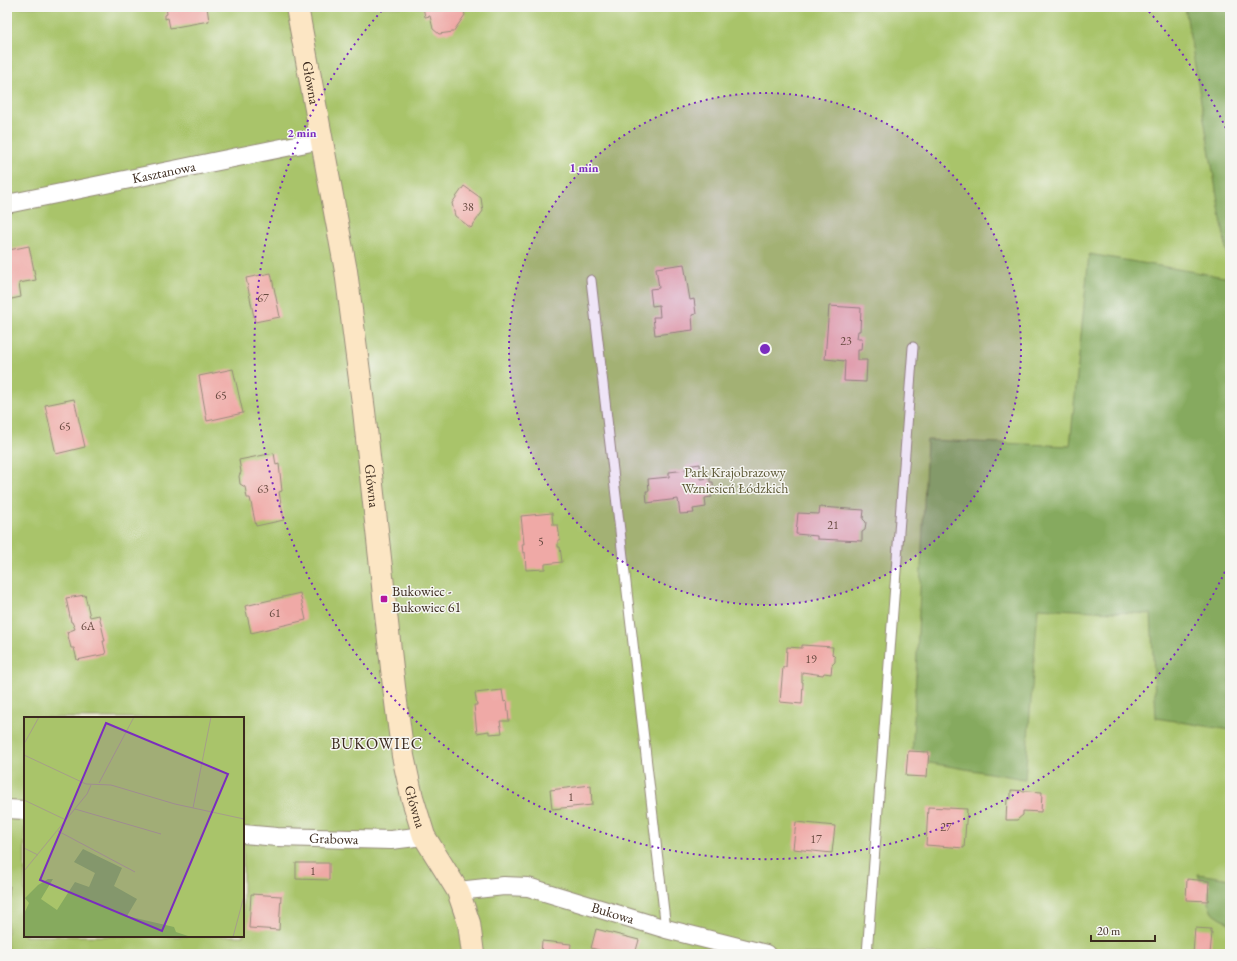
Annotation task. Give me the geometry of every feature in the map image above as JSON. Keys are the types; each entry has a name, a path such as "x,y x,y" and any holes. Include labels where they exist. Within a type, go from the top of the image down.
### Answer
{"street":[{"name":"Główna","path":"297,7 346,271 364,411 402,756 412,797 424,836 458,891 469,923 473,954"},
{"name":"Kasztanowa","path":"7,204 322,140"},
{"path":"7,808 24,810"},
{"name":"Grabowa","path":"244,834 277,837 391,840 424,836"},
{"name":"Bukowa","path":"458,891 504,886 528,887 666,929 766,954"}],"lane":[{"path":"591,280 666,929"},
{"path":"867,954 913,347"}],"green space":[{"name":"Park Krajobrazowy Wzniesień Łódzkich","path":"7,7 1230,7 1230,954 7,954"},
{"path":"1185,7 1230,7 1230,272"},
{"path":"1089,254 1230,278 1230,730 1156,718 1151,614 1038,608 1025,779 912,760 927,440 1070,446"},
{"path":"1198,874 1230,879 1230,924 1211,911"}],"building":[{"path":"166,7 207,7 209,21 170,28 168,18 165,19 165,15 167,14"},
{"path":"423,7 463,7 465,15 453,32 439,34 433,29 430,16 425,17"},
{"path":"464,186 481,198 483,211 471,228 455,216 452,203"},
{"path":"29,246 36,280 19,283 21,297 7,300 7,254 10,253 9,250"},
{"path":"684,264 690,300 694,299 696,314 692,315 693,330 655,335 653,317 660,317 659,305 652,306 650,289 659,288 656,268"},
{"path":"271,273 280,317 255,322 246,278"},
{"path":"829,306 861,308 860,331 858,331 857,338 862,338 861,350 858,350 858,360 867,360 866,382 844,381 845,361 825,359"},
{"path":"233,369 243,413 207,421 199,376"},
{"path":"74,399 85,447 56,454 45,405"},
{"path":"274,453 276,465 279,464 282,491 279,492 284,520 256,526 250,498 247,498 245,487 240,484 239,476 241,472 239,460"},
{"path":"700,464 701,479 710,478 710,482 713,482 714,493 711,493 712,497 705,498 706,507 693,509 694,513 680,514 678,499 647,503 646,491 649,491 648,479 669,477 669,472 686,470 686,466"},
{"path":"820,507 864,510 863,519 866,522 865,530 862,532 862,541 817,539 817,536 796,534 798,513 819,514"},
{"path":"552,513 553,525 558,525 560,540 558,540 558,547 560,547 562,562 545,564 545,569 526,570 525,552 523,553 522,544 524,544 521,516"},
{"path":"300,593 306,620 251,633 245,606"},
{"path":"85,595 90,617 99,615 105,641 103,641 106,654 77,660 74,648 71,648 67,632 75,629 71,622 66,598"},
{"path":"802,645 833,647 832,654 835,657 835,662 832,665 831,674 824,673 823,675 802,672 802,704 780,702 783,667 786,667 787,647 802,648"},
{"path":"502,690 504,702 507,701 509,721 500,721 502,733 489,734 489,731 477,733 474,705 477,705 475,693"},
{"path":"908,751 929,752 927,777 906,776"},
{"path":"591,785 592,805 552,809 550,790"},
{"path":"1011,790 1042,792 1041,812 1023,811 1023,815 1017,820 1006,820 1007,799 1011,799"},
{"path":"928,807 967,809 964,848 926,845"},
{"path":"796,822 835,826 832,853 793,849"},
{"path":"296,863 329,863 329,880 296,879"},
{"path":"1187,879 1209,881 1208,901 1186,900"},
{"path":"7,886 10,886 8,903 7,903"},
{"path":"251,894 281,896 279,930 249,928"},
{"path":"1195,928 1211,929 1210,954 1193,954"},
{"path":"596,929 639,940 635,954 614,954 591,948"},
{"path":"542,941 571,944 570,954 541,954"},
{"path":"1055,952 1095,953 1095,954 1055,954"}],"place":[{"name":"Bukowiec - Bukowiec 61","path":"384,599"}],"district":[{"name":"BUKOWIEC","path":"377,743"}]}
